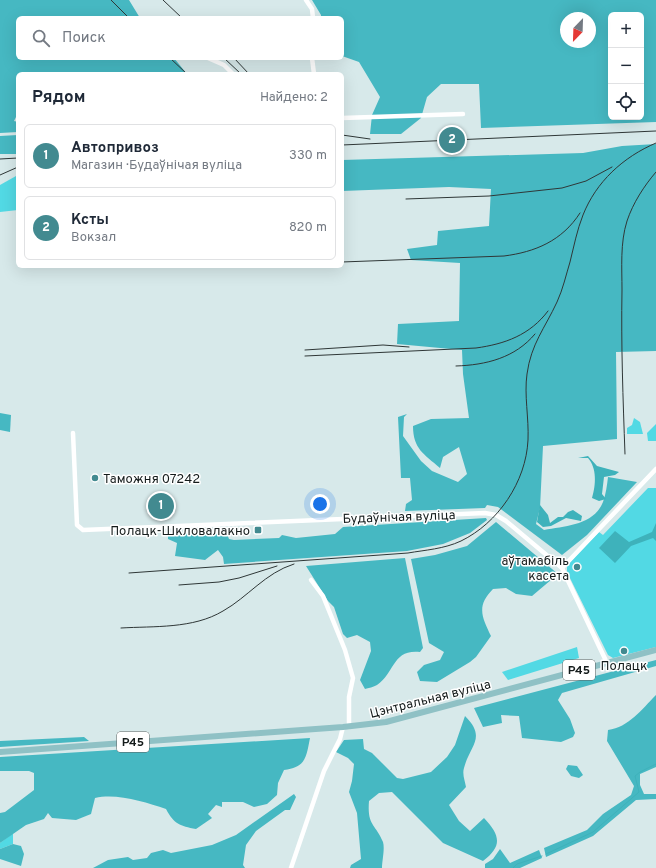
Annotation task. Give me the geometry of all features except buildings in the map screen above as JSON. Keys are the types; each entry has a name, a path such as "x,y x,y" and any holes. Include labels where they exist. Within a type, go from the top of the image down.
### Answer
{"main road":[{"name":"Р45","path":"607,662 656,650"},
{"name":"Цэнтральная вуліца","path":"0,752 346,727 400,719 607,662"}],"street":[{"path":"306,0 312,9 314,16"},
{"path":"213,60 224,65 231,72"},
{"path":"312,60 314,72"},
{"path":"344,118 463,114"},
{"name":"Будаўнічая вуліца","path":"73,433 77,523 79,528 83,530 485,513 496,515 506,521 562,568 607,662"},
{"path":"562,568 656,469"},
{"path":"291,868 324,771 346,727 349,697 353,678 324,596 311,580"}],"shaded area":[{"path":"0,0 129,0 139,16 16,16 16,60 176,60 185,72 16,72 16,117 14,121 16,122 16,132 0,133"},
{"path":"312,0 656,0 656,122 481,128 479,84 441,84 427,97 421,118 401,134 370,134 372,115 380,97 359,62 344,57 344,16 321,16"},
{"path":"16,135 16,154 0,154 0,136"},
{"path":"656,144 656,351 616,352 617,439 543,446 540,508 536,524 544,530 578,523 593,516 599,510 603,502 608,477 637,482 587,535 562,555 498,507 487,505 485,508 405,511 406,504 412,500 410,478 401,478 398,417 407,414 404,417 403,436 421,461 432,471 458,482 467,474 459,447 443,457 440,468 424,455 417,446 413,426 431,419 469,418 463,374 462,350 397,344 398,324 459,321 460,263 411,260 407,249 437,245 438,231 489,226 491,189 449,187 344,191 344,160 583,153 622,146"},
{"path":"16,176 16,210 0,212 0,185"},
{"path":"0,413 11,415 10,432 0,430"},
{"path":"634,418 640,422 643,434 627,434 627,428 632,425"},
{"path":"656,424 656,441 648,441 647,433"},
{"path":"588,456 597,466 619,472 615,475 604,477 602,494 606,499 599,501 592,498 595,482 593,467 588,458 578,458"},
{"path":"648,488 656,488 656,647 613,658 608,655 567,572 567,565 599,532 603,535"},
{"path":"540,505 548,515 550,523 558,517 563,517 568,512 573,510 582,516 581,521 566,518 551,526 543,527 537,522"},
{"path":"486,518 487,520 470,533 443,544 407,551 224,564 223,557 218,550 205,560 175,556 177,543 168,539 168,533 227,534 229,539 234,540 279,538 282,535 296,538 335,534 343,527"},
{"path":"496,522 558,574 532,596 516,594 506,588 493,589 484,601 482,612 491,636 476,657 437,682 420,681 417,672 424,665 440,660 444,652 429,643 411,559 435,555 467,546"},
{"path":"656,523 656,541 653,538 631,546 615,563 599,548 615,531 629,542 652,532"},
{"path":"405,558 423,648 420,652 404,654 399,658 383,680 376,686 365,689 360,680 371,651 370,642 357,635 347,638 343,634 334,607 328,601 306,566"},
{"path":"577,647 579,658 508,680 502,672"},
{"path":"656,660 656,666 562,693 558,700 570,719 575,733 573,737 561,742 522,738 519,716 501,715 502,723 483,727 474,708"},
{"path":"656,695 656,767 640,774 640,785 644,794 656,794 656,799 636,800 593,836 546,857 544,848 587,830 603,814 631,795 634,786 607,741 608,730 628,722"},
{"path":"465,716 475,730 475,742 463,770 466,787 449,805 459,821 470,831 484,818 496,835 497,840 494,850 483,861 443,843 392,792 379,793 369,801 369,815 372,824 384,845 382,868 350,868 351,865 361,859 357,813 349,792 354,764 348,758 336,752 344,740 363,739 364,749 372,753 397,778 403,779 431,772 447,757 455,745"},
{"path":"84,737 89,741 0,747 0,741"},
{"path":"310,738 304,760 297,767 284,770 278,783 277,795 267,804 254,807 243,802 222,802 222,807 216,805 208,814 212,818 196,829 178,824 166,809 122,797 104,797 95,798 91,814 76,820 52,818 48,813 44,819 26,825 0,843 0,813 5,812 34,790 34,773 29,771 0,771 0,757"},
{"path":"568,765 577,766 583,775 579,778 571,776 566,769"},
{"path":"294,794 296,797 290,810 285,810 256,831 246,845 243,865 245,868 93,868 108,860 128,857 133,860 147,858 151,853 163,850 171,853 212,845 236,835"},
{"path":"13,833 13,844 0,849 0,843"},
{"path":"13,844 21,846 24,854 21,866 0,859 0,849"},
{"path":"500,849 510,863 539,850 542,858 520,868 485,868 485,864 493,859"}],"waterway":[{"path":"546,854 593,832 639,792 635,776 656,764"},
{"path":"513,868 517,864 542,856"}],"railway":[{"path":"111,0 127,16"},
{"path":"163,0 180,16"},
{"path":"172,60 185,72"},
{"path":"226,60 239,72"},
{"path":"236,60 247,72"},
{"path":"344,145 656,131"},
{"path":"344,135 370,139"},
{"path":"129,573 408,553 455,544 487,524 508,500 522,471 528,440 526,390 529,363 539,336 561,292 583,215 595,192 612,172 632,156 656,143"},
{"path":"0,159 16,158"},
{"path":"406,199 489,196 562,188 586,181 612,167"},
{"path":"0,175 16,168"},
{"path":"625,454 622,331 623,238 632,208 643,189 656,172"},
{"path":"344,262 504,256 526,252 547,244 556,238 573,223 580,213"},
{"path":"305,356 476,348 487,346 507,341 525,332 548,311"},
{"path":"456,366 478,364 499,359 518,349 535,334"},
{"path":"305,350 383,345 409,347"},
{"path":"121,628 173,626 211,617 241,599 274,573 294,564"},
{"path":"179,585 219,582 239,578 277,566"}],"place":[{"name":"Ксты","path":"452,140"},
{"name":"Таможня 07242","path":"95,478"},
{"name":"Автопривоз","path":"161,506"},
{"name":"Полацк-Шкловалакно","path":"258,530"},
{"name":"аўтамабіль касета","path":"577,567"},
{"name":"Полацк","path":"624,651"}]}
